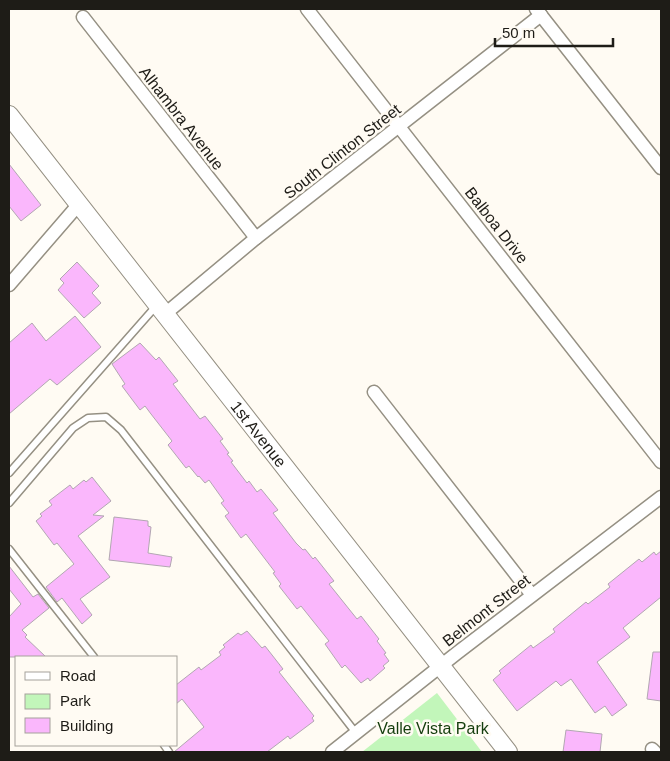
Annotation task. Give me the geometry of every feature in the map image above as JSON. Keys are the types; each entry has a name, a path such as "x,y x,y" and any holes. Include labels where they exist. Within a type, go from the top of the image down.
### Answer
{"street":[{"name":"Balboa Drive","path":"307,9 661,462"},
{"name":"South Clinton Street","path":"161,309 400,126 539,12"},
{"path":"539,12 661,168"},
{"name":"Alhambra Avenue","path":"82,17 256,238"},
{"name":"1st Avenue","path":"9,115 508,752"},
{"path":"9,285 79,204"},
{"path":"374,392 532,595"},
{"name":"Belmont Street","path":"332,752 440,666 661,496"}],"lane":[{"path":"9,473 161,309"},
{"path":"9,503 73,428 88,418 106,417 121,430 356,733"},
{"path":"9,549 93,656"}],"green space":[{"name":"Valle Vista Park","path":"437,693 482,752 362,752"}],"building":[{"path":"9,164 41,205 21,221 9,206"},
{"path":"77,262 99,286 92,293 101,303 84,318 58,290 64,283 60,279"},
{"path":"75,316 101,347 57,385 50,379 9,414 9,343 32,323 46,341"},
{"path":"140,343 156,360 159,357 178,381 173,384 200,419 205,416 223,439 220,441 229,453 227,454 233,461 231,462 247,483 249,481 257,492 261,489 278,510 273,513 296,543 303,550 305,549 313,559 315,557 334,581 329,584 357,619 361,616 379,639 377,641 386,653 384,654 389,661 383,666 385,668 370,681 368,678 361,683 345,665 342,668 325,644 329,641 301,606 297,609 279,586 281,584 273,573 275,572 246,534 241,538 225,516 229,513 221,503 224,501 209,480 205,483 189,466 186,468 168,445 172,441 145,406 140,410 122,386 125,384 112,364"},
{"path":"92,477 111,501 93,515 104,516 78,536 110,577 80,599 92,615 82,624 62,598 57,602 46,587 74,564 57,543 54,545 36,521 42,516 40,514 52,505 49,501 70,485 73,489 84,480 86,482"},
{"path":"114,517 148,521 148,526 151,527 148,553 172,557 170,567 109,560"},
{"path":"661,551 661,597 623,628 630,637 597,662 627,705 612,716 605,706 595,713 571,679 561,686 556,681 517,711 493,680 501,673 499,671 531,645 533,648 555,632 553,629 586,602 588,604 610,587 608,584 639,559 642,562 654,552 656,555"},
{"path":"9,566 33,597 38,594 49,608 22,630 27,635 25,637 45,656 9,657 9,617 21,604 9,589"},
{"path":"247,631 262,648 265,646 283,669 279,672 314,716 312,718 314,721 290,739 288,736 267,752 174,752 204,727 182,699 178,702 178,683 199,667 201,670 221,655 219,652 225,647 223,645 238,633 241,635"},
{"path":"653,652 661,652 661,701 647,699"},
{"path":"566,730 602,734 600,752 563,752"}]}
